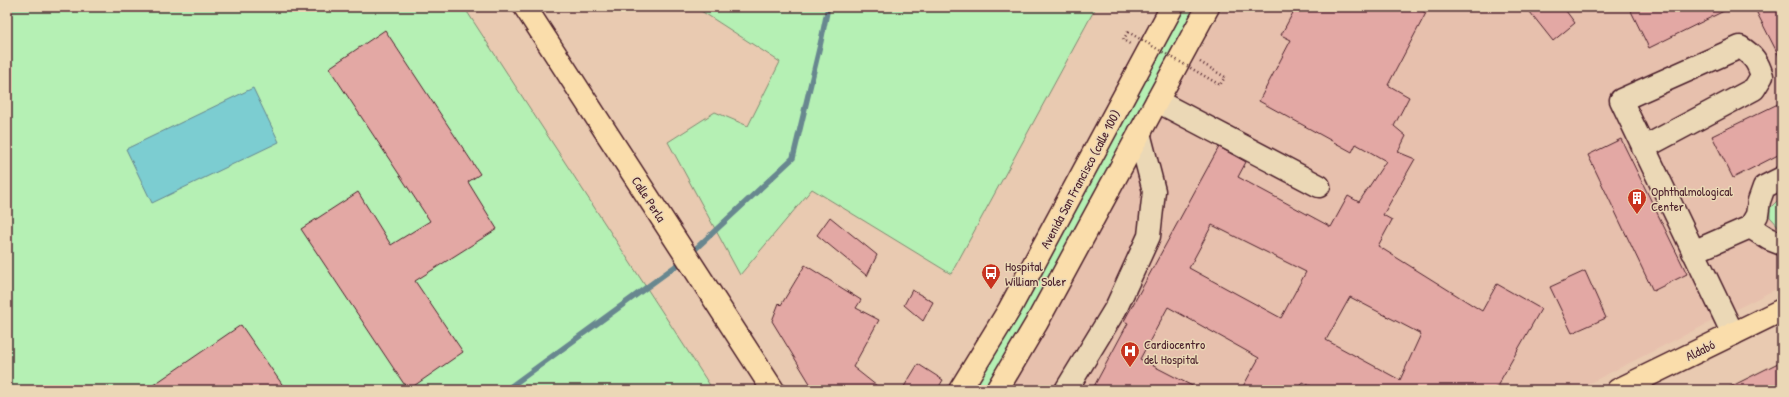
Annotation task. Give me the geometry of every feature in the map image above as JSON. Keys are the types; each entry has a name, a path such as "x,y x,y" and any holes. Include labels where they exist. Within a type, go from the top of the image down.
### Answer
{"main road":[{"name":"Calle Perla","path":"525,7 773,390"},
{"name":"Avenida San Francisco (calle 100)","path":"960,390 1010,310 1172,7"},
{"path":"1002,388 1208,7"},
{"name":"Aldabó","path":"1618,390 1782,310"}],"lane":[{"path":"1643,148 1754,89 1762,76 1758,63 1751,53 1740,47 1621,100 1643,148 1733,334"},
{"path":"1157,100 1319,186"},
{"path":"1066,390 1116,308 1149,236 1154,191 1140,133"},
{"path":"1693,252 1750,227 1757,215 1759,201 1764,187 1782,178"},
{"path":"1750,227 1769,239 1782,244"}],"path":[{"path":"1128,32 1220,86 1225,77 1200,61"}],"shaded area":[{"path":"1224,7 1782,7 1782,286 1576,390 1007,390"}],"green space":[{"path":"7,7 464,7 713,390 7,390"},
{"path":"695,7 1096,7 951,274 812,189 740,275 668,142 715,112 748,126 780,62"},
{"path":"1185,7 1196,7 1036,301 984,390 972,390 1025,305"},
{"path":"1782,196 1782,230 1770,217 1770,208"}],"water":[{"path":"253,88 279,142 152,203 126,149"}],"building":[{"path":"1296,7 1415,7 1426,13 1388,85 1409,97 1394,126 1406,136 1398,152 1415,159 1383,215 1392,220 1378,246 1482,311 1497,284 1541,309 1495,390 1318,390 1303,382 1299,390 1241,390 1259,358 1168,307 1140,359 1200,390 1092,390 1128,323 1124,321 1219,147 1246,162 1238,177 1331,227 1348,196 1359,202 1386,161 1356,144 1352,152 1259,101 1291,40 1281,35","holes":["1212,225 1306,272 1281,318 1189,268","1350,297 1421,334 1400,380 1326,340"]},
{"path":"1526,7 1563,7 1575,23 1553,41"},
{"path":"1629,7 1732,7 1649,48"},
{"path":"1754,7 1782,7 1782,62"},
{"path":"385,30 480,174 468,182 497,229 415,281 463,352 408,390 301,229 358,192 391,245 430,221 329,68"},
{"path":"1782,102 1782,153 1733,178 1712,136"},
{"name":"Ophthalmological Center","path":"1621,139 1687,274 1653,291 1588,155"},
{"path":"830,217 877,255 867,276 817,235"},
{"path":"805,265 861,300 856,308 879,320 853,367 882,390 814,390 772,321 779,303 781,305"},
{"path":"1585,271 1606,318 1572,333 1550,287"},
{"path":"912,290 933,302 923,321 904,305"},
{"path":"241,325 286,390 146,390"},
{"path":"1782,361 1782,390 1724,390"},
{"path":"918,364 943,380 937,390 902,390"}],"waterway":[{"path":"690,254 793,158 828,7"},
{"path":"506,390 684,260"}],"place":[{"name":"Ophthalmological Center","path":"1637,215"},
{"name":"Hospital William Soler","path":"991,290"},
{"name":"Cardiocentro del Hospital","path":"1130,368"}]}
